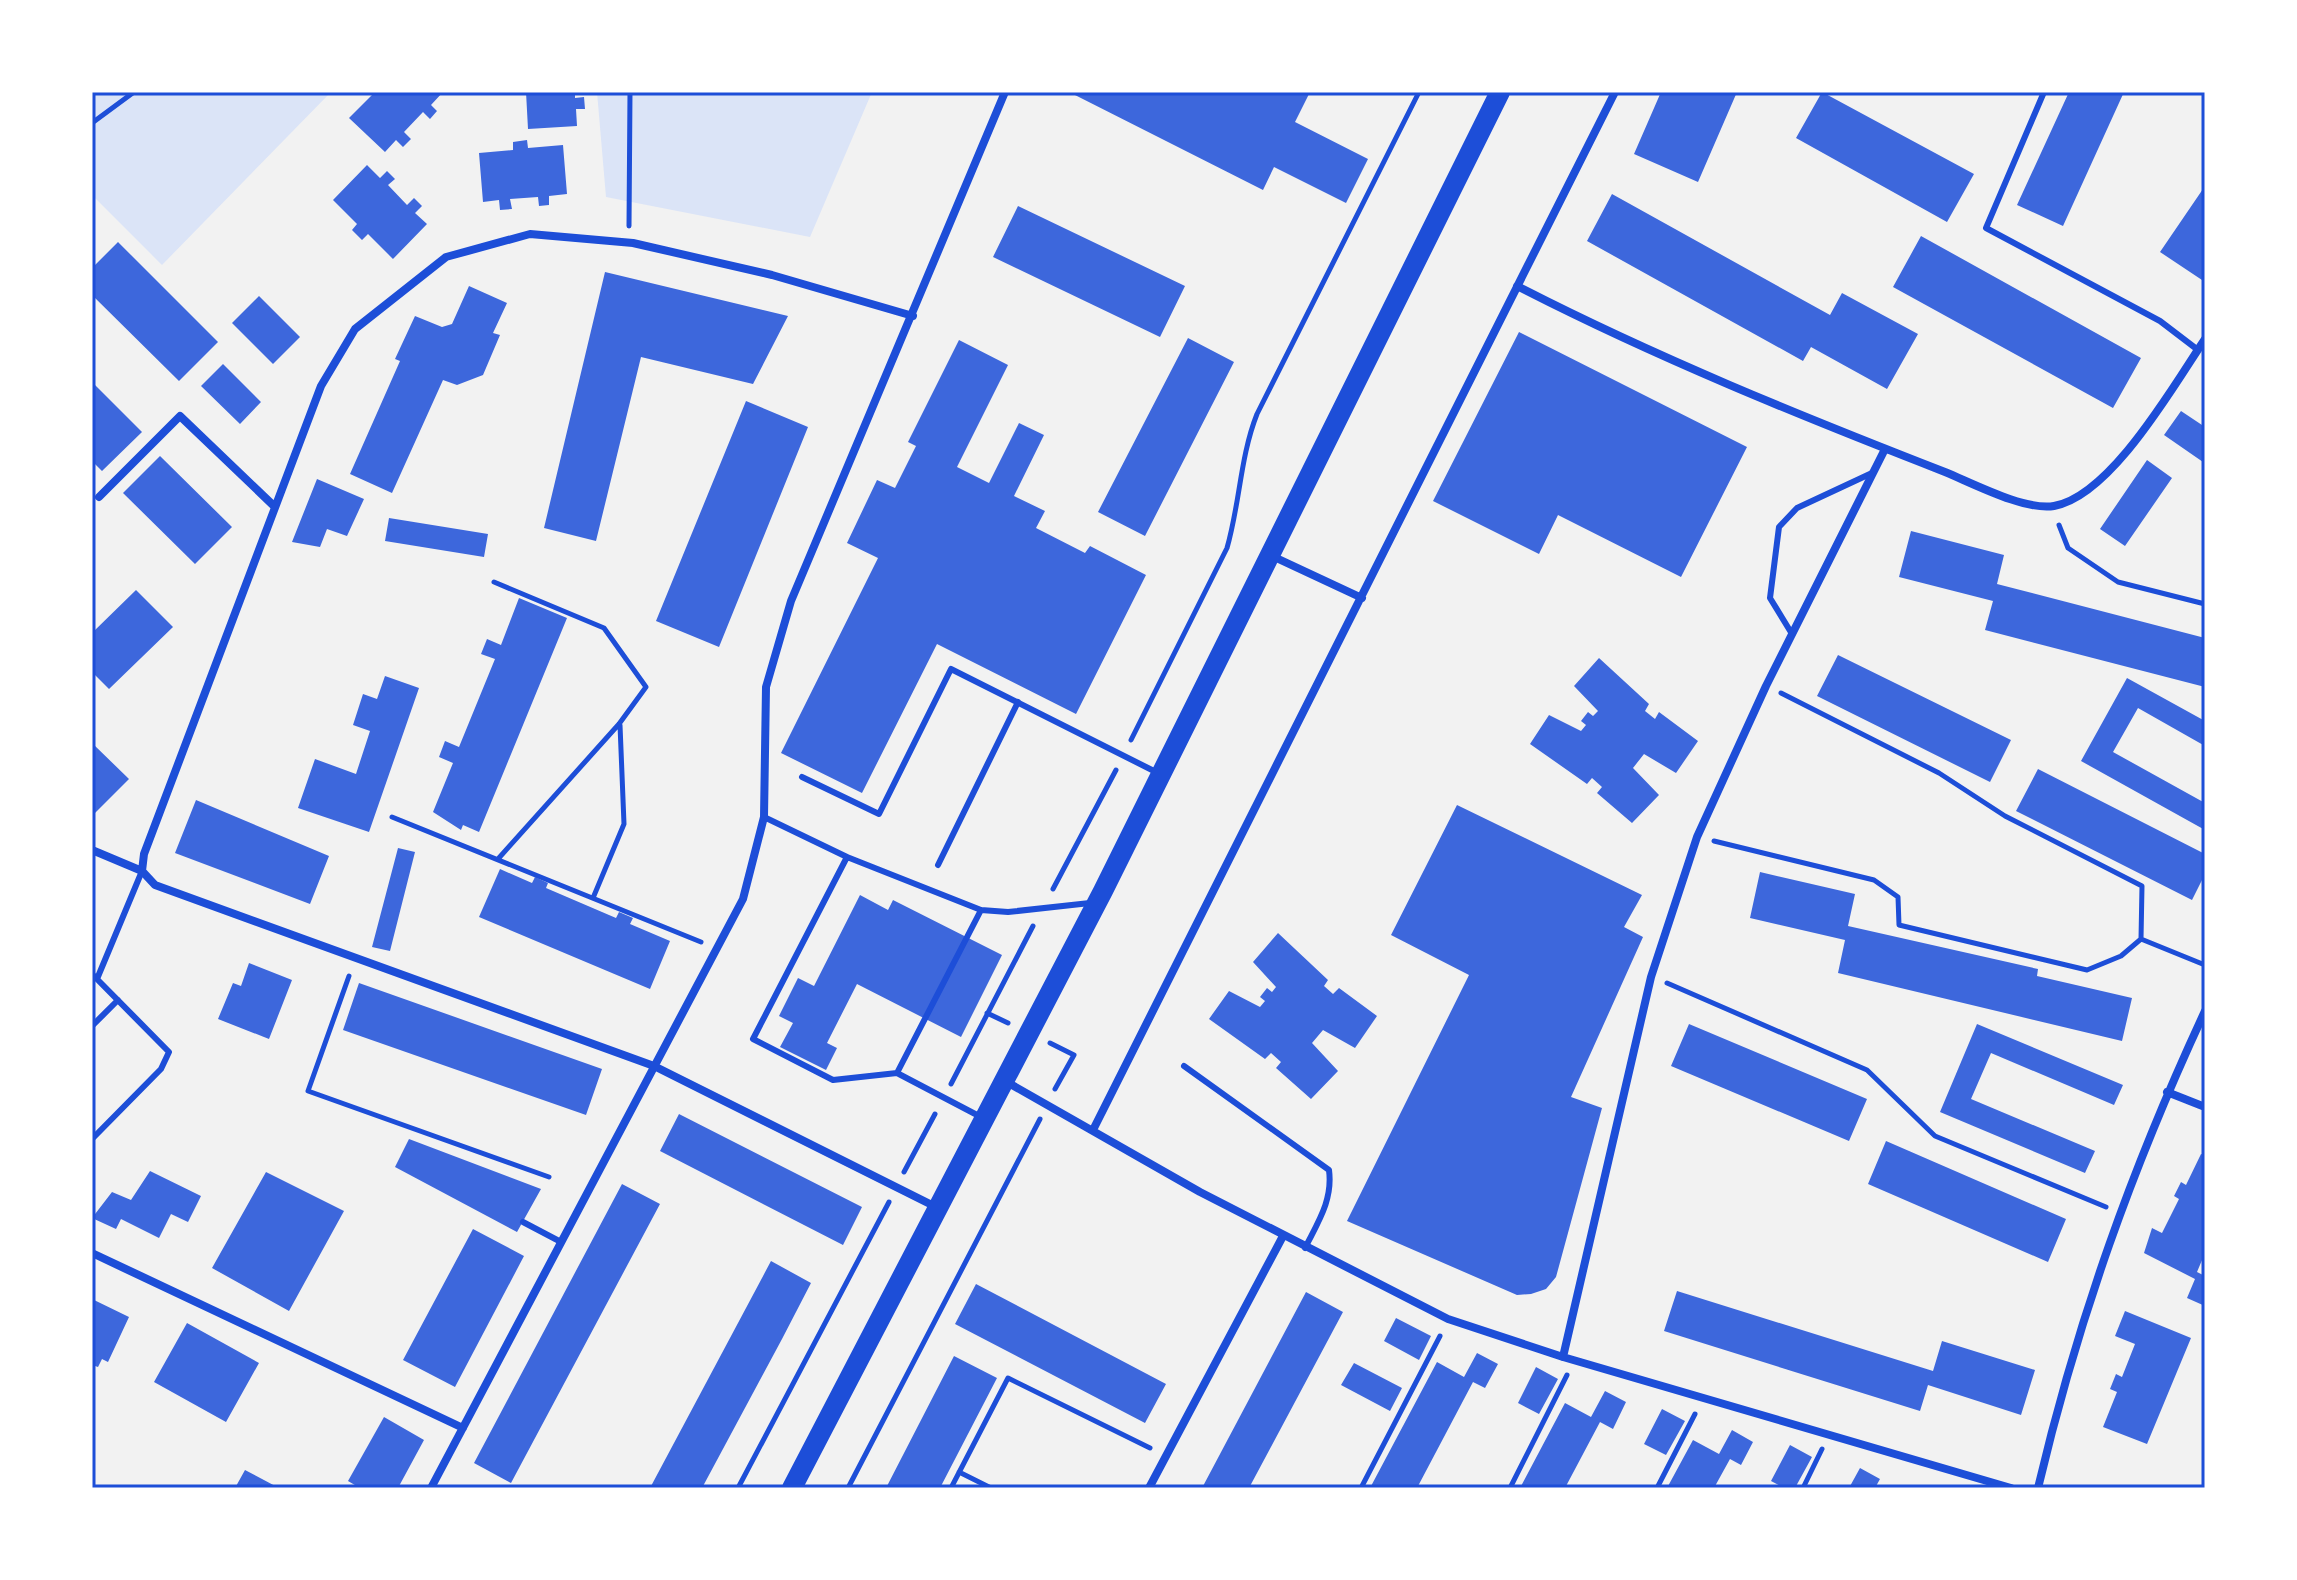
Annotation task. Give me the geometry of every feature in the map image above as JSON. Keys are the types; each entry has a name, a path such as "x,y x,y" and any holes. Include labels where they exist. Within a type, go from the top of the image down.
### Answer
{"main road":[{"path":"792,1488 1097,901 1500,92"}],"street":[{"path":"431,1488 743,899 764,817 766,687 791,601 1005,92"},
{"path":"1093,1130 1615,92"},
{"path":"142,871 144,854 321,386 355,329 446,257 530,234 629,243 772,275 913,316"},
{"path":"1517,286 1581,319 1885,449 2017,501 2052,507 2081,495 2136,442 2205,339"},
{"path":"99,497 180,416 275,507"},
{"path":"1567,1358 1651,977 1697,837 1766,686 1885,449"},
{"path":"1269,555 1362,598"},
{"path":"92,850 142,871 155,885 654,1066 939,1209"},
{"path":"2038,1488 2061,1388 2118,1212 2167,1092 2205,1011"},
{"path":"1005,1081 1305,1248 1448,1319 1567,1358 2011,1488"},
{"path":"2167,1092 2205,1107"},
{"path":"1149,1488 1283,1236"},
{"path":"92,1253 463,1428"}],"lane":[{"path":"2044,92 1986,228 2160,321 2198,350"},
{"path":"1792,634 1770,598 1779,527 1797,508 1872,473"},
{"path":"802,777 879,814 951,669 1161,774"},
{"path":"938,865 1018,702"},
{"path":"764,817 847,857 981,910 1042,910 1097,901"},
{"path":"847,857 753,1039 833,1080 897,1073 985,1119"},
{"path":"92,1139 161,1069 169,1052 95,976 142,871"},
{"path":"897,1073 981,910"},
{"path":"92,1026 118,1000"},
{"path":"1184,1066 1329,1170 1331,1187 1326,1206 1305,1248"},
{"path":"523,1222 561,1242"}],"path":[{"path":"92,123 134,92"},
{"path":"629,243 630,92"},
{"path":"1042,910 1124,755 1227,548 1235,519 1245,443 1257,414 1419,92"},
{"path":"2052,507 2068,548 2118,582 2205,604"},
{"path":"494,582 604,628 646,687 619,724 498,859"},
{"path":"1697,837 1874,880 1898,897 1899,925 2087,970 2121,956 2141,939 2142,886 2005,816 1939,773 1766,686"},
{"path":"593,898 624,824 619,724"},
{"path":"392,817 717,948"},
{"path":"2141,939 2205,965"},
{"path":"355,960 308,1091 549,1177"},
{"path":"1651,977 1867,1070 1935,1136 2118,1212"},
{"path":"848,1488 1047,1105"},
{"path":"1361,1488 1448,1319"},
{"path":"1510,1488 1566,1379 1567,1358"},
{"path":"951,1488 1008,1378 1166,1456"},
{"path":"1657,1488 1694,1417 1700,1395"},
{"path":"1803,1488 1820,1456 1826,1432"},
{"path":"959,1472 991,1488"}],"shaded area":[{"path":"92,92 331,92 162,265 92,195"},
{"path":"597,92 872,92 810,237 606,197"}],"building":[{"path":"375,92 443,92 431,105 437,111 430,119 423,112 404,132 411,139 403,147 396,140 385,152 349,118"},
{"path":"526,92 575,92 575,98 584,97 585,109 576,109 577,126 528,129"},
{"path":"1069,92 1310,92 1295,122 1368,159 1346,203 1274,167 1263,190"},
{"path":"1661,92 1737,92 1698,182 1634,154"},
{"path":"1822,92 1974,174 1947,222 1796,138"},
{"path":"2069,92 2124,92 2063,226 2017,205"},
{"path":"527,140 528,148 563,145 567,194 549,196 549,205 539,206 538,197 510,199 512,209 500,210 499,200 483,202 479,153 513,150 513,142"},
{"path":"367,165 380,178 387,171 395,179 388,185 407,205 414,198 422,206 415,213 427,224 393,259 368,234 362,240 352,230 357,224 333,200"},
{"path":"2205,186 2205,282 2160,252"},
{"path":"1612,194 1830,315 1842,293 1918,334 1887,389 1811,347 1803,361 1587,241"},
{"path":"1018,206 1185,286 1160,337 993,257"},
{"path":"1921,236 2141,358 2113,408 1893,287"},
{"path":"118,242 218,342 179,381 92,295 92,268"},
{"path":"605,272 788,316 753,384 641,357 596,541 544,528"},
{"path":"469,286 507,303 493,333 500,335 483,375 457,385 443,380 392,493 350,474 400,361 395,359 415,316 442,327 452,324"},
{"path":"259,296 300,337 273,364 232,323"},
{"path":"1519,332 1747,447 1681,577 1558,515 1539,554 1433,501"},
{"path":"1188,338 1234,362 1145,536 1098,512"},
{"path":"959,340 1008,365 957,467 989,483 1019,423 1044,435 1014,496 1045,511 1036,528 1085,553 1090,546 1146,575 1076,714 937,644 862,793 781,753 878,558 847,543 877,480 895,488 916,446 908,442"},
{"path":"223,364 261,402 240,424 201,386"},
{"path":"92,382 142,432 102,471 92,461"},
{"path":"746,401 808,427 719,647 656,621"},
{"path":"2181,411 2205,427 2203,462 2164,435"},
{"path":"160,456 232,527 195,564 123,493"},
{"path":"2147,460 2172,478 2125,546 2100,529"},
{"path":"317,479 364,499 347,536 327,529 320,547 292,542"},
{"path":"389,518 488,534 484,557 385,541"},
{"path":"1911,531 2004,555 1997,584 2205,638 2205,687 1985,630 1993,601 1899,577"},
{"path":"136,590 173,627 109,689 92,672 92,633"},
{"path":"519,598 567,618 479,832 463,825 461,830 433,812 453,763 439,757 445,741 459,747 495,659 481,654 487,639 501,645"},
{"path":"1838,655 2011,740 1990,782 1817,696"},
{"path":"1599,658 1649,704 1645,711 1655,719 1659,712 1698,741 1676,773 1644,754 1633,768 1659,795 1632,823 1597,793 1602,787 1592,778 1587,784 1530,744 1549,715 1581,731 1586,725 1581,721 1588,712 1593,716 1598,711 1574,686"},
{"path":"385,676 419,688 369,832 298,808 315,759 356,774 370,731 353,725 363,694 377,699"},
{"path":"2127,678 2205,721 2205,746 2138,708 2113,752 2205,803 2205,830 2081,761"},
{"path":"92,743 129,779 92,816"},
{"path":"2038,769 2205,854 2205,874 2192,900 2016,811"},
{"path":"196,800 329,856 310,904 175,853"},
{"path":"1457,805 1642,895 1624,927 1643,937 1571,1097 1602,1108 1556,1277 1546,1289 1531,1294 1517,1295 1347,1221 1469,975 1391,935"},
{"path":"398,848 415,852 390,951 372,947"},
{"path":"500,869 532,883 535,877 548,883 546,888 616,918 619,912 633,918 630,924 670,941 650,989 479,917"},
{"path":"1760,872 1855,894 1848,926 2038,969 2037,976 2132,998 2122,1041 1838,973 1845,940 1750,918"},
{"path":"860,895 888,910 893,900 1002,955 961,1037 857,984 827,1043 837,1048 826,1070 780,1047 793,1023 779,1016 798,978 814,986"},
{"path":"1278,933 1328,980 1324,986 1333,994 1339,988 1377,1016 1355,1048 1323,1030 1312,1043 1338,1071 1311,1099 1276,1068 1281,1062 1271,1053 1265,1059 1209,1019 1229,991 1260,1007 1265,1001 1260,997 1267,988 1272,992 1276,987 1253,962"},
{"path":"249,963 292,980 269,1039 218,1019 233,983 241,986"},
{"path":"359,983 602,1069 586,1115 343,1030"},
{"path":"1689,1024 1867,1099 1849,1141 1671,1066"},
{"path":"1977,1024 2123,1085 2114,1105 1991,1053 1971,1099 2095,1151 2085,1173 1940,1112"},
{"path":"679,1114 862,1207 843,1245 660,1151"},
{"path":"409,1139 541,1189 517,1232 395,1167"},
{"path":"1886,1141 2066,1219 2048,1262 1868,1184"},
{"path":"2201,1154 2205,1155 2205,1253 2197,1272 2205,1276 2205,1306 2187,1298 2195,1279 2144,1253 2152,1228 2162,1233 2179,1199 2174,1196 2181,1182 2186,1185"},
{"path":"150,1171 201,1196 188,1222 171,1214 159,1238 121,1219 116,1229 92,1218 112,1192 131,1200"},
{"path":"266,1172 344,1211 289,1311 212,1268"},
{"path":"622,1184 660,1204 511,1483 474,1463"},
{"path":"473,1229 524,1256 455,1387 403,1360"},
{"path":"771,1261 811,1283 782,1339 702,1488 650,1488"},
{"path":"976,1284 1166,1384 1145,1423 955,1324"},
{"path":"1677,1291 1933,1371 1942,1341 2035,1370 2021,1415 1928,1385 1920,1411 1664,1331"},
{"path":"1306,1292 1343,1312 1249,1488 1202,1488"},
{"path":"92,1299 129,1317 108,1362 102,1359 98,1367 92,1365"},
{"path":"2125,1311 2191,1338 2147,1444 2103,1427 2117,1392 2110,1389 2116,1374 2122,1377 2135,1344 2115,1336"},
{"path":"1396,1318 1431,1336 1419,1360 1384,1341"},
{"path":"187,1323 259,1363 226,1422 154,1382"},
{"path":"1477,1353 1498,1364 1485,1388 1473,1382 1417,1488 1370,1488 1437,1362 1464,1377"},
{"path":"954,1356 997,1378 940,1488 886,1488"},
{"path":"1354,1363 1402,1388 1390,1411 1341,1385"},
{"path":"1536,1367 1558,1379 1539,1414 1518,1403"},
{"path":"1605,1391 1626,1402 1613,1429 1600,1422 1565,1488 1520,1488 1565,1403 1591,1417"},
{"path":"1662,1409 1685,1421 1666,1455 1644,1444"},
{"path":"384,1417 424,1440 398,1488 360,1488 348,1481"},
{"path":"1732,1430 1753,1442 1741,1465 1730,1459 1714,1488 1667,1488 1693,1440 1719,1454"},
{"path":"1790,1445 1812,1457 1795,1488 1784,1488 1771,1481"},
{"path":"1860,1468 1880,1479 1875,1488 1849,1488"},
{"path":"245,1470 279,1488 235,1488"}]}
